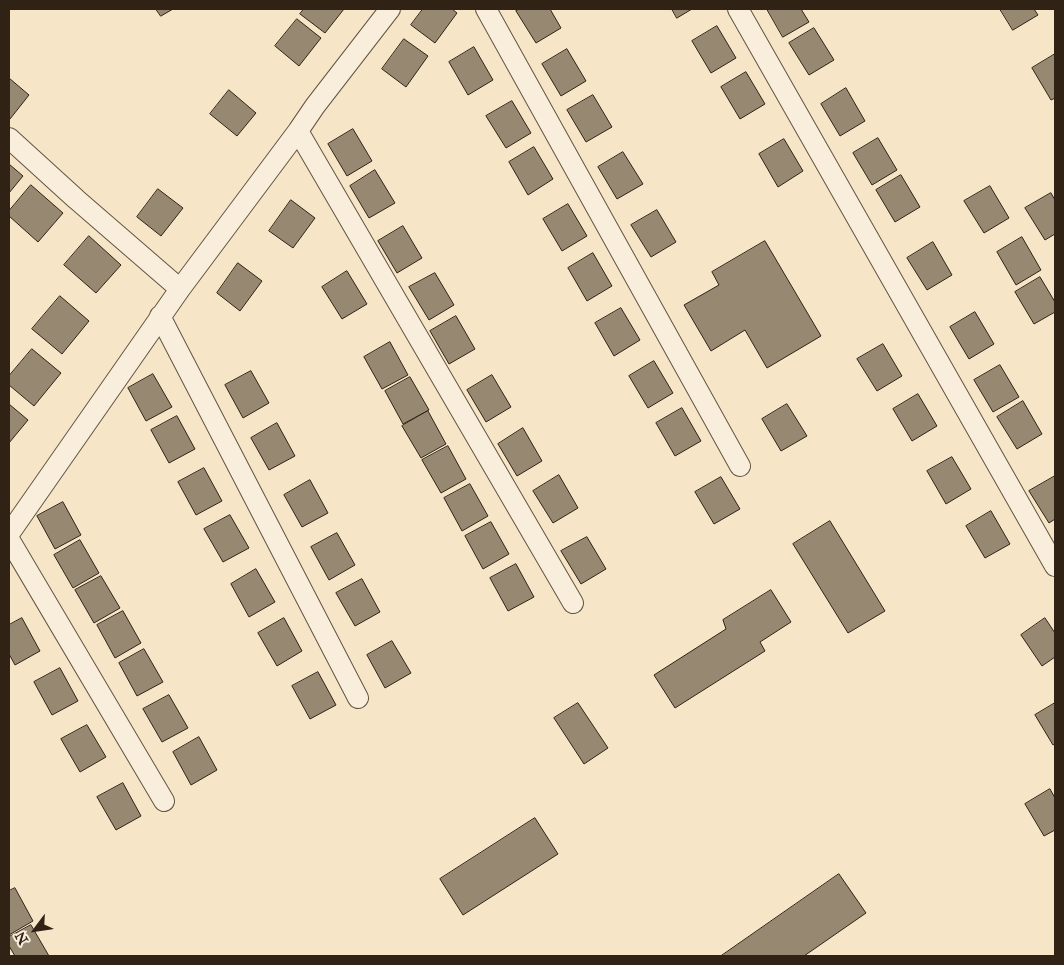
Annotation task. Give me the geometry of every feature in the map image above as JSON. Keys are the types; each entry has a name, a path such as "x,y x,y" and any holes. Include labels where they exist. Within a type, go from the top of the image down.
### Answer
{"street":[{"path":"9,534 180,288 315,106 390,9"},
{"path":"486,9 740,466"},
{"path":"738,9 1055,566"},
{"path":"298,131 573,603"},
{"path":"9,138 76,199 180,288"},
{"path":"160,316 358,698"},
{"path":"9,539 164,801"}],"building":[{"path":"156,9 173,9 161,16"},
{"path":"304,9 344,9 325,33 300,14"},
{"path":"423,9 452,9 457,13 435,43 411,25"},
{"path":"520,9 550,9 561,28 536,43 516,11"},
{"path":"672,9 692,9 677,18"},
{"path":"767,9 801,9 809,22 783,37"},
{"path":"1000,9 1034,9 1038,15 1013,30"},
{"path":"297,19 321,38 299,66 275,46"},
{"path":"717,26 736,58 711,73 692,41"},
{"path":"814,28 834,60 809,75 789,43"},
{"path":"404,39 428,56 406,87 382,69"},
{"path":"474,47 493,80 468,95 449,62"},
{"path":"567,49 586,81 561,96 542,64"},
{"path":"1055,54 1055,98 1051,100 1032,68"},
{"path":"746,72 765,104 740,119 721,87"},
{"path":"9,78 29,95 10,119 9,118"},
{"path":"846,88 865,121 840,136 821,104"},
{"path":"229,90 256,113 237,136 210,114"},
{"path":"593,95 612,127 586,142 567,110"},
{"path":"512,101 531,133 506,148 486,116"},
{"path":"353,129 372,161 347,176 328,144"},
{"path":"878,138 897,170 872,185 853,153"},
{"path":"784,139 803,171 778,187 759,154"},
{"path":"534,147 553,179 528,195 509,162"},
{"path":"623,152 643,184 617,199 598,167"},
{"path":"9,164 23,176 9,193"},
{"path":"375,170 395,203 369,218 350,186"},
{"path":"901,175 920,207 895,222 876,190"},
{"path":"31,185 63,213 38,242 9,216 9,211"},
{"path":"990,186 1009,218 984,233 964,201"},
{"path":"158,189 183,208 161,236 137,217"},
{"path":"1051,193 1055,200 1055,234 1045,240 1025,208"},
{"path":"291,200 315,218 293,248 269,231"},
{"path":"568,204 587,236 562,251 543,219"},
{"path":"657,210 676,242 651,257 631,225"},
{"path":"403,226 422,258 397,273 378,241"},
{"path":"89,236 121,265 96,293 64,265"},
{"path":"1022,237 1041,270 1016,285 997,252"},
{"path":"765,241 821,336 767,368 745,330 711,351 684,305 719,285 712,272"},
{"path":"933,242 952,275 927,290 907,258"},
{"path":"593,253 612,286 587,301 568,268"},
{"path":"238,263 262,281 240,311 217,293"},
{"path":"347,271 367,304 342,319 322,287"},
{"path":"435,273 454,305 429,320 409,287"},
{"path":"1040,277 1055,302 1055,312 1034,324 1015,292"},
{"path":"60,296 89,321 62,354 32,329"},
{"path":"621,308 640,340 614,356 595,323"},
{"path":"975,312 994,344 969,359 950,327"},
{"path":"456,316 475,349 449,364 430,331"},
{"path":"390,342 408,375 382,389 364,357"},
{"path":"883,344 902,376 877,391 857,359"},
{"path":"32,349 61,373 34,406 9,385 9,376"},
{"path":"654,361 673,393 648,408 629,376"},
{"path":"1000,365 1019,397 993,412 974,380"},
{"path":"251,371 269,403 243,418 225,385"},
{"path":"153,374 172,407 146,421 128,388"},
{"path":"492,375 511,407 486,422 467,390"},
{"path":"410,377 429,410 403,424 385,391"},
{"path":"918,394 937,426 912,441 893,409"},
{"path":"1023,401 1042,434 1017,449 997,417"},
{"path":"9,404 28,420 9,443"},
{"path":"787,404 807,436 781,451 762,419"},
{"path":"682,408 701,441 675,456 656,423"},
{"path":"428,411 446,444 421,458 402,426"},
{"path":"177,416 195,449 169,463 151,430"},
{"path":"277,423 295,456 269,470 251,438"},
{"path":"523,428 542,461 517,476 498,444"},
{"path":"448,446 466,479 441,493 422,460"},
{"path":"952,457 971,489 946,504 927,471"},
{"path":"204,468 222,501 196,515 178,482"},
{"path":"559,475 578,508 553,523 533,491"},
{"path":"1055,476 1055,519 1049,523 1029,491"},
{"path":"721,477 740,509 714,524 695,492"},
{"path":"310,480 328,513 302,527 284,495"},
{"path":"470,484 488,516 462,531 444,498"},
{"path":"63,502 81,535 55,549 37,516"},
{"path":"991,511 1010,544 985,558 966,526"},
{"path":"230,515 249,548 223,562 204,529"},
{"path":"830,521 885,611 848,633 793,544"},
{"path":"491,522 509,554 483,569 465,536"},
{"path":"337,533 355,565 329,580 311,547"},
{"path":"587,537 606,569 581,584 561,551"},
{"path":"80,540 99,573 73,588 54,555"},
{"path":"516,564 534,597 508,611 490,578"},
{"path":"256,569 275,602 249,617 231,584"},
{"path":"101,576 120,608 94,623 75,590"},
{"path":"362,579 380,612 355,626 336,593"},
{"path":"771,590 791,622 760,642 765,651 675,708 654,675 726,629 723,620"},
{"path":"123,611 141,643 115,658 97,625"},
{"path":"22,618 40,651 15,665 9,654 9,625"},
{"path":"284,618 302,651 277,666 258,633"},
{"path":"1045,618 1055,633 1055,657 1042,666 1021,635"},
{"path":"392,641 411,673 385,688 367,655"},
{"path":"144,649 163,682 137,696 119,663"},
{"path":"60,668 78,701 52,715 34,682"},
{"path":"318,672 336,705 310,719 292,686"},
{"path":"169,695 188,728 162,742 143,709"},
{"path":"578,703 608,748 584,764 554,718"},
{"path":"1055,703 1055,744 1053,745 1035,715"},
{"path":"87,725 106,757 80,772 61,739"},
{"path":"199,737 217,770 191,785 173,752"},
{"path":"123,783 141,816 116,830 97,797"},
{"path":"1050,789 1055,798 1055,830 1044,836 1025,804"},
{"path":"535,818 558,854 463,915 440,879"},
{"path":"839,874 866,913 804,956 721,956"},
{"path":"15,888 33,921 9,935 9,891"},
{"path":"31,925 49,956 15,956 9,946 9,937"}]}
